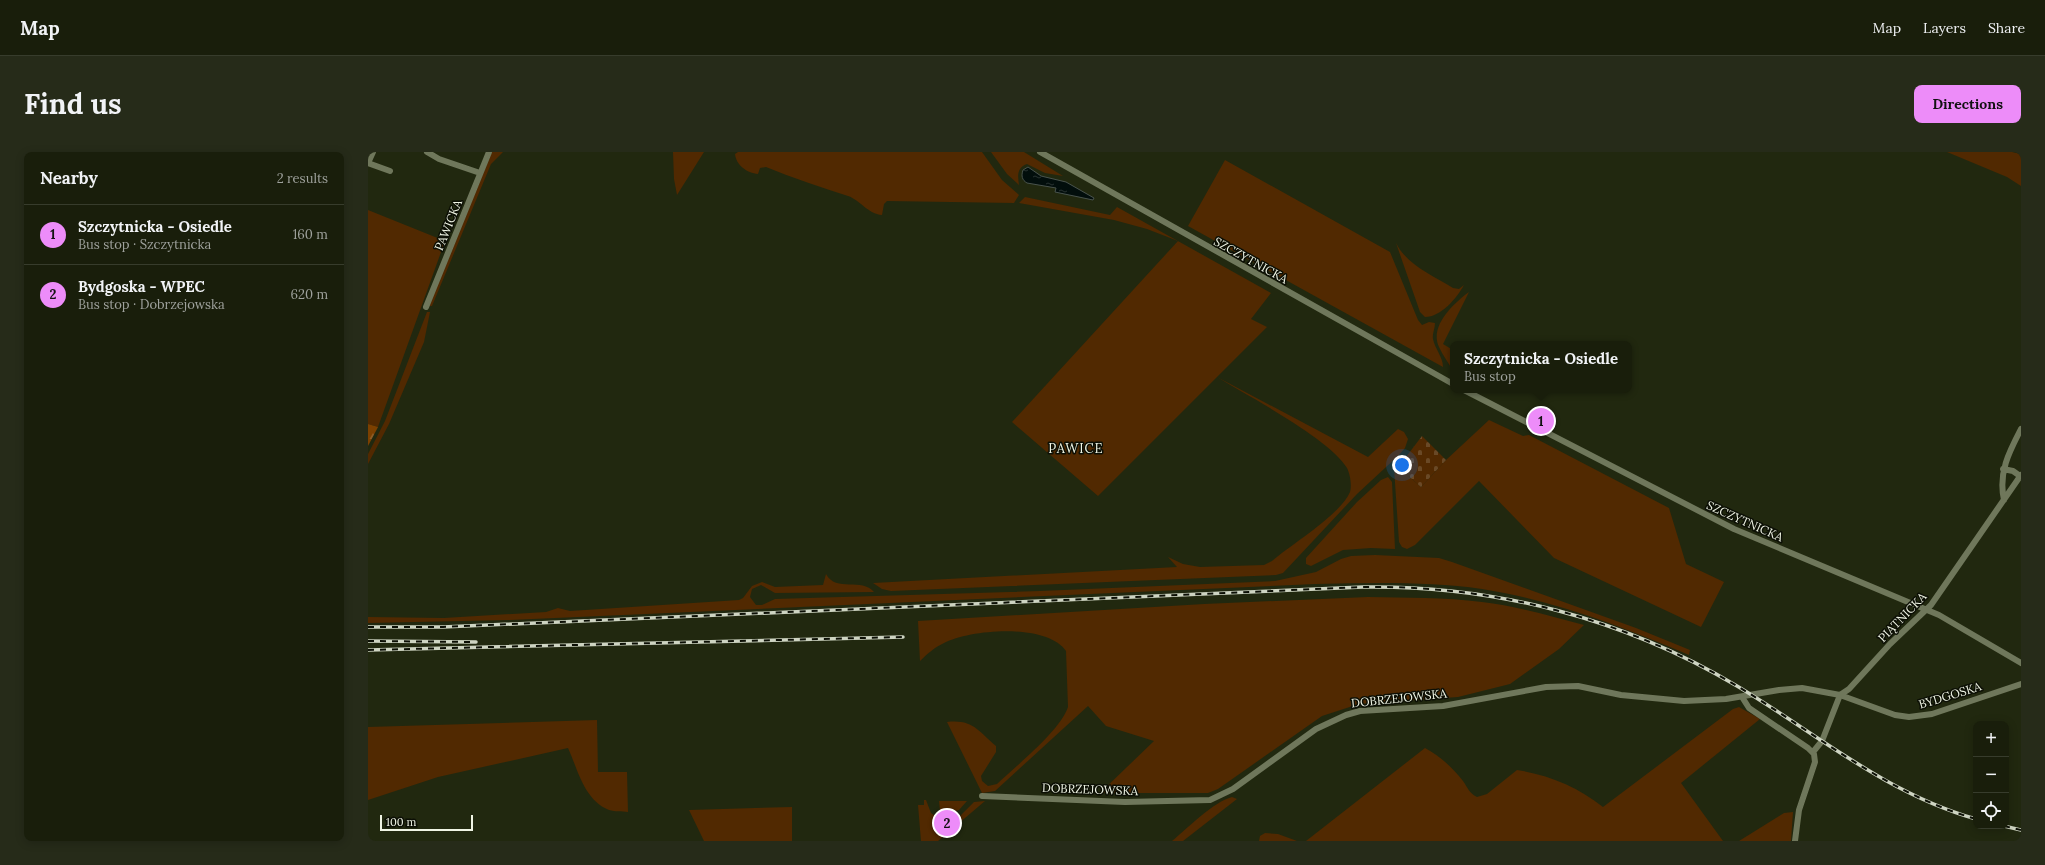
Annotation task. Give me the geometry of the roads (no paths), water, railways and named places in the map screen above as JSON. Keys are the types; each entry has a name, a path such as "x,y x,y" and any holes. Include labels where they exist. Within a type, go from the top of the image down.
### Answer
{"street":[{"path":"373,152 368,163 390,171"},
{"path":"427,152 440,159 480,173"},
{"name":"PAWICKA","path":"426,307 480,173 490,152"},
{"name":"SZCZYTNICKA","path":"1040,152 1450,382"},
{"name":"SZCZYTNICKA","path":"1470,393 1734,529 1926,610 2021,663"},
{"path":"2004,500 2002,479 2004,469 2009,453 2021,429"},
{"path":"2004,469 2013,470 2021,475"},
{"name":"PIĄTNICKA","path":"1813,752 1822,742 1840,695 1849,689 1890,644 1926,610 2021,475"},
{"name":"BYDGOSKA","path":"1792,689 1808,689 1840,695 1895,716 1914,717 1954,707 2021,684"},
{"name":"DOBRZEJOWSKA","path":"982,796 1125,802 1210,800 1233,789 1316,729 1346,715 1360,711 1443,706 1546,687 1578,686 1621,695 1684,701 1726,700 1792,689"},
{"path":"1742,697 1749,708 1813,752 1815,762 1799,810 1795,841"}],"water":[{"path":"1028,167 1041,176 1066,182 1094,198 1093,200 1055,192 1056,188 1027,183 1022,178 1022,174 1023,170"}],"railway":[{"path":"368,627 443,627 1363,587 1412,588 1461,592 1556,610 1603,624 1649,642 1694,662 1737,686 1881,778 1911,794 1943,808 1973,818"},
{"path":"368,650 903,637"},
{"path":"368,641 476,642"},
{"path":"2009,827 2021,830"}],"place":[{"name":"Szczytnicka - Osiedle","path":"1541,421"},
{"name":"Bydgoska - WPEC","path":"947,823"}],"district":[{"name":"PAWICE","path":"1076,448"}]}
